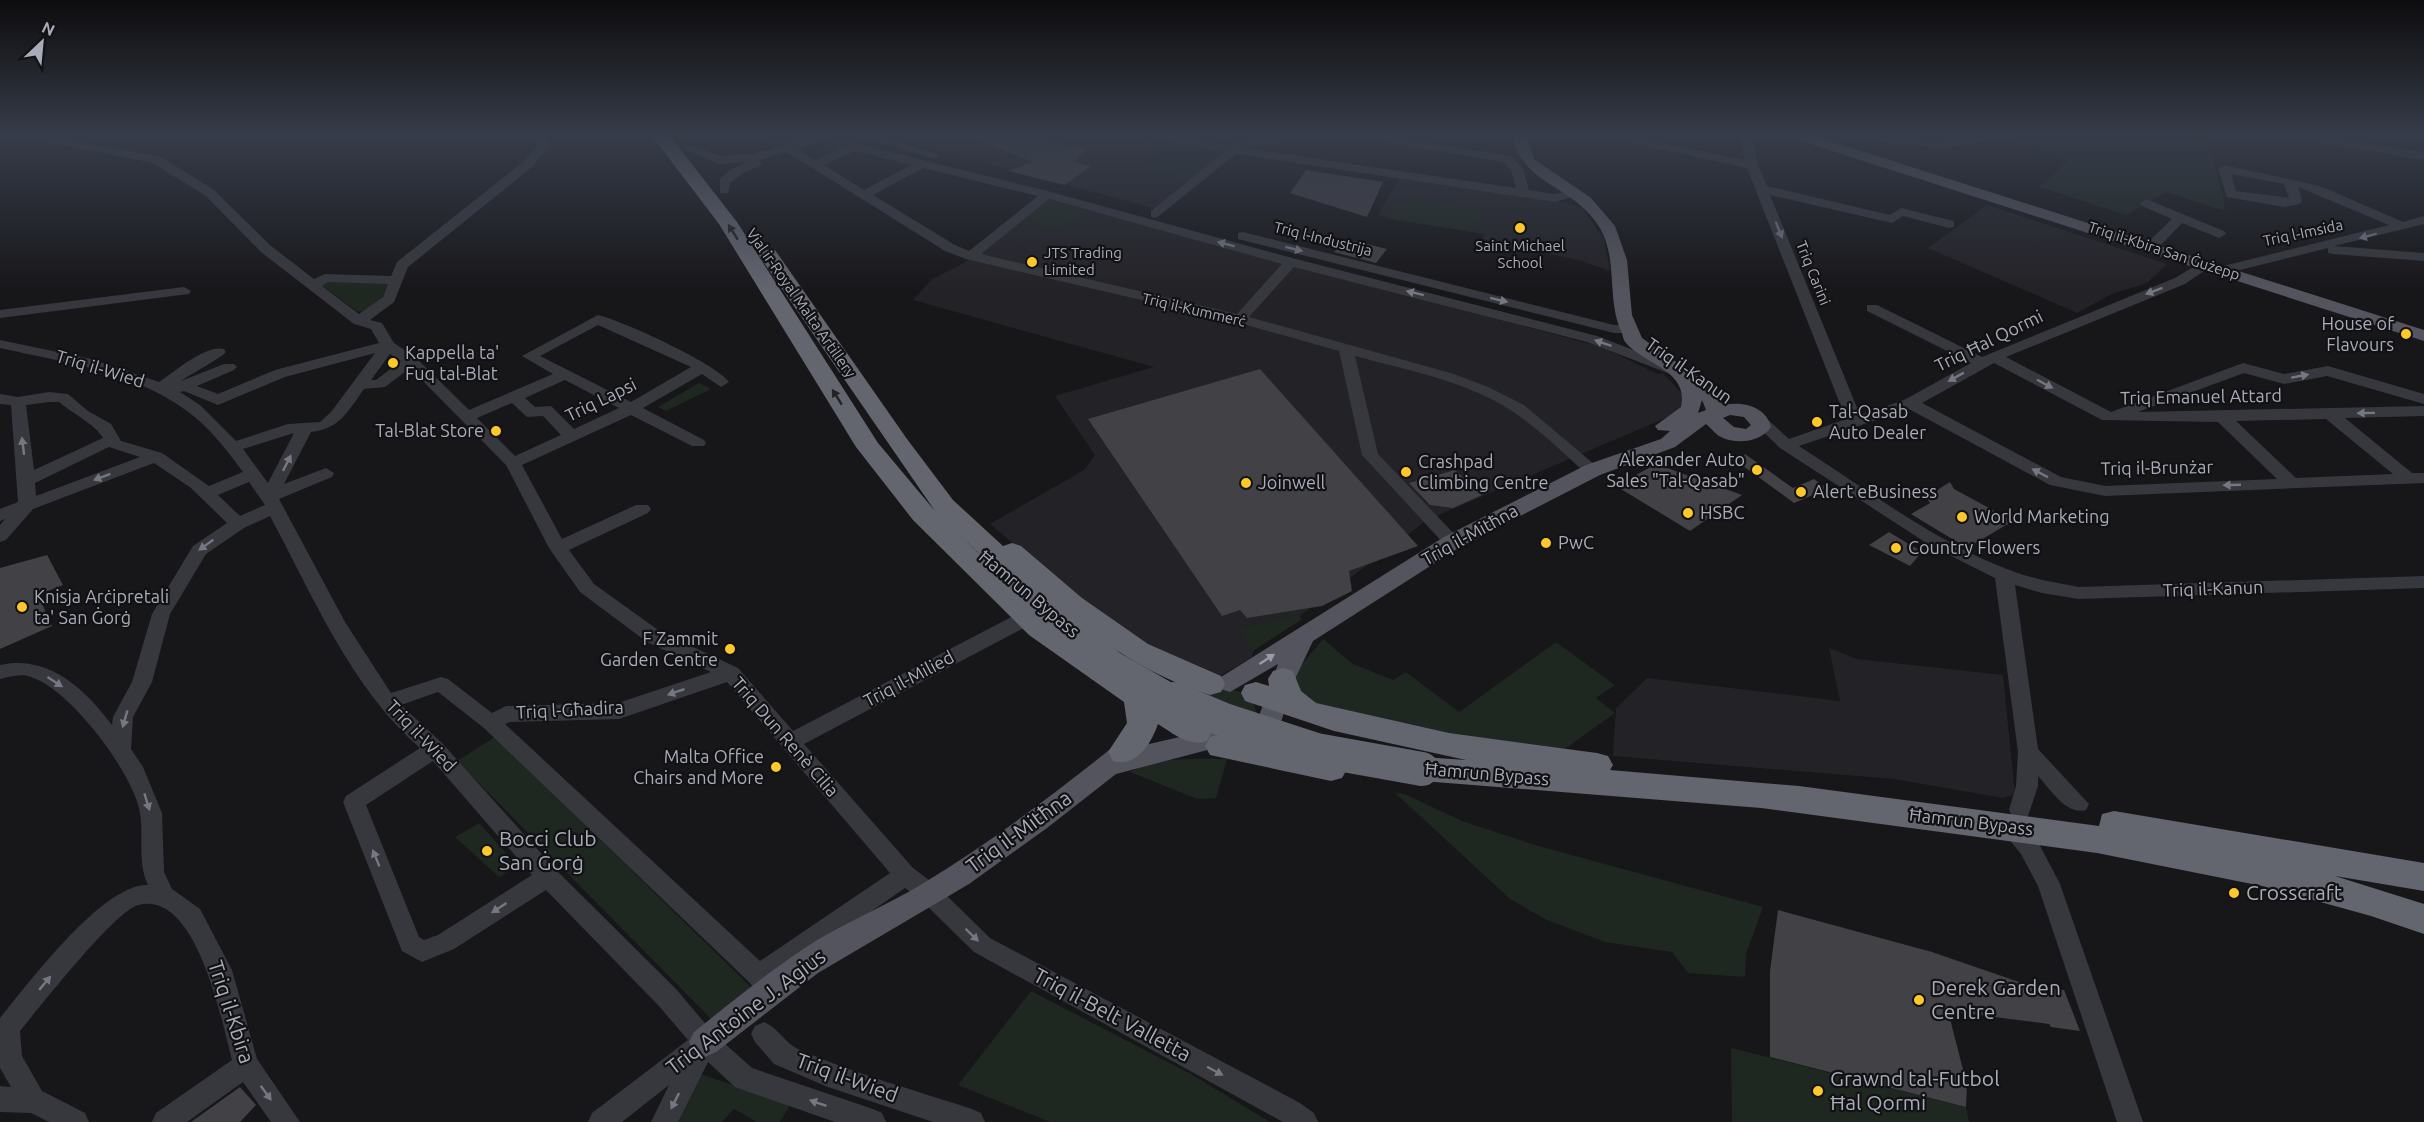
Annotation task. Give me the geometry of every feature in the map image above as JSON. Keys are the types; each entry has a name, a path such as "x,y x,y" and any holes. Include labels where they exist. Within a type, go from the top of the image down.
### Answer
{"highway":[{"name":"Vjal ir-Royal Malta Artillery","path":"701,188 727,222 868,447"},
{"name":"Vjal ir-Royal Malta Artillery","path":"724,190 898,444"},
{"name":"Ħamrun Bypass","path":"898,444 944,506 1015,579"},
{"path":"898,444 953,500 1072,605 1138,651 1235,697"},
{"name":"Ħamrun Bypass","path":"868,447 1113,664 1169,697 1224,720 1316,750 1423,763 1522,779 1688,781 2015,818 2159,830"},
{"path":"868,447 922,514 1028,616 1092,667 1138,698 1235,697 1309,712 1431,744 1688,781"},
{"path":"1235,697 1208,740 1324,768 1422,783 1523,792 1688,781"},
{"path":"1116,760 1143,725 1138,698"},
{"name":"Ħamrun Bypass","path":"2015,818 2053,832 2204,858"},
{"path":"2159,830 2424,877"},
{"path":"2159,830 2424,860"},
{"path":"2107,840 2201,867 2356,903 2424,929"},
{"path":"2204,858 2289,867 2424,898"},
{"path":"2204,858 2368,898 2424,919"}],"main road":[{"name":"Triq il-Kanun","path":"1568,188 1592,207 1611,228 1619,259 1623,317 1633,340 1710,397 1715,412 1713,420 1728,432"},
{"name":"Triq il-Kbira San Ġużepp","path":"1966,188 2424,336"},
{"name":"Triq il-Kanun","path":"1631,331 1683,364 1752,422"},
{"path":"1668,436 1690,410 1693,395 1681,375"},
{"path":"1715,412 1726,408 1752,422"},
{"name":"Triq il-Mitħna","path":"930,894 1003,847 1116,760 1235,697 1304,635 1452,542 1593,470 1715,412"},
{"name":"Triq il-Mitħna","path":"1668,436 1728,432 1752,422"},
{"name":"Triq il-Mitħna","path":"1235,697 1304,635"},
{"name":"Triq il-Mitħna","path":"1116,760 1208,740 1236,746 1251,742 1263,734 1235,697"},
{"name":"Triq Antoine J. Agius","path":"705,1042 764,982 930,894"}],"street":[{"path":"203,188 266,249 359,321 389,299 402,265 498,188"},
{"name":"Triq il-Kummerċ","path":"853,188 950,248 971,256 1240,319 1449,377 1483,390 1518,408 1593,470"},
{"path":"864,195 876,188"},
{"name":"Triq l-Industrija","path":"1020,188 1291,262 1592,339 1681,375"},
{"name":"Triq l-Industrija","path":"1029,188 1047,195"},
{"name":"Triq l-Industrija","path":"1061,188 1614,329 1631,331"},
{"path":"1156,214 1187,188"},
{"path":"1492,188 1555,198 1576,194"},
{"path":"1522,188 1523,193"},
{"path":"2229,188 2231,194 2284,203 2296,201 2292,188"},
{"path":"2313,188 2402,226"},
{"path":"1762,189 1892,219 1901,212 1949,224"},
{"name":"Triq Carini","path":"1762,189 1854,420"},
{"path":"971,256 1047,195"},
{"path":"2146,204 2219,234"},
{"path":"2151,247 2180,218"},
{"name":"Triq l-Imsida","path":"2224,270 2270,256 2424,220"},
{"path":"2311,248 2424,257"},
{"path":"1240,319 1291,262"},
{"name":"Triq Ħal Qormi","path":"1786,445 1854,420 1910,403 1988,360 2180,281 2205,264"},
{"path":"314,285 325,278 398,280"},
{"path":"0,314 184,291"},
{"name":"Triq Emanuel Attard","path":"1872,308 2109,417 2222,417 2424,411"},
{"path":"698,443 529,356 598,319 703,367 721,382"},
{"name":"Triq Dun Renè Cilia","path":"359,321 377,326 388,346 411,361 513,463 558,548 586,588 654,637 731,673 905,875 930,894"},
{"name":"Triq il-Wied","path":"1,344 86,362 172,388 232,447 253,474 272,502 338,624 386,702 407,725 435,749 548,877 667,997 705,1042 744,1078 873,1122"},
{"path":"232,447 288,429 324,426 338,415 388,346"},
{"path":"172,388 218,400 254,381 323,360 388,346"},
{"path":"1347,349 1370,455 1452,542"},
{"path":"172,388 201,360 219,352"},
{"path":"360,386 380,384 392,372 411,361"},
{"path":"172,388 229,367"},
{"name":"Triq Lapsi","path":"513,463 632,408 703,367"},
{"path":"2109,417 2243,368 2284,379 2328,371 2424,399"},
{"path":"466,417 564,375"},
{"path":"0,399 18,402 49,396 63,397 82,414 105,427 115,444 143,450 173,465 207,493 238,524"},
{"path":"514,396 533,414 545,409 572,436"},
{"path":"0,536 27,505 27,480 18,402"},
{"name":"Triq il-Brunżar","path":"1910,403 2056,481 2105,491 2416,479"},
{"path":"2330,414 2416,479"},
{"path":"2222,417 2290,483"},
{"name":"Triq il-Kanun","path":"1752,422 1937,542 2004,575 2042,587 2079,593 2424,582"},
{"path":"272,502 305,428"},
{"path":"27,480 112,440"},
{"path":"0,515 156,457"},
{"path":"120,751 123,717 142,682 161,614 199,550 272,502 326,473"},
{"path":"207,493 253,474"},
{"path":"558,548 642,509"},
{"path":"2004,575 2028,752 2027,786 2015,818 2049,884 2130,1122"},
{"name":"Triq il-Milied","path":"790,742 1028,616"},
{"path":"0,672 17,668 35,670 54,680 87,707 132,767 151,813 153,872 164,896 135,895 117,906 66,957 4,1027 4,1064 33,1100 76,1122"},
{"name":"Triq l-Għadira","path":"386,702 441,684 491,723 506,714 619,711 731,673"},
{"path":"491,723 764,982"},
{"path":"435,749 354,802 411,944 422,951 446,942 548,877"},
{"path":"2028,752 2078,804"},
{"path":"2049,884 2046,852 2053,832"},
{"name":"Triq Antoine J. Agius","path":"764,982 905,875"},
{"name":"Triq il-Belt Valletta","path":"930,894 982,945 1292,1112 1305,1122"},
{"name":"Triq il-Kbira","path":"164,896 192,916 220,970 246,1065 287,1121"},
{"name":"Triq il-Wied","path":"764,1034 783,1055 828,1075 972,1122"},
{"path":"664,1122 705,1042"},
{"name":"Triq Antoine J. Agius","path":"601,1122 705,1042"},
{"path":"165,1122 246,1065"},
{"path":"0,1099 33,1100"}],"shaded area":[{"path":"1080,188 1182,188 1157,209"},
{"name":"Saint Michael School","path":"1394,188 1465,188 1568,203 1582,208 1604,239 1610,271 1582,261 1482,239 1485,234 1394,220 1378,215"},
{"path":"2043,188 2221,188 2225,211 2166,192 2126,215"},
{"path":"1402,197 1483,210 1473,232 1390,218"},
{"path":"1048,199 1602,347 1658,374 1663,373 1684,396 1682,411 1427,520 1253,651 1252,657 1215,679 1136,646 990,524 1084,470 1095,455 1055,396 1154,367 913,300 932,279 964,263"},
{"path":"1050,201 1083,210 1059,231 1023,220"},
{"path":"1987,205 2167,264 2147,283 2112,294 2077,313 1928,248"},
{"path":"326,280 390,282 374,306 358,312 321,285"},
{"path":"699,383 711,389 666,411 658,407"},
{"path":"1298,615 1301,620 1253,651 1239,629"},
{"path":"1323,639 1353,664 1393,680 1406,672 1459,712 1556,642 1615,685 1596,698 1615,713 1562,751 1562,759 1322,711 1294,685 1297,670"},
{"path":"1829,648 1857,659 2003,675 2015,794 2003,798 1894,779 1613,756 1616,708 1647,678 1840,701"},
{"path":"1232,689 1243,693 1254,704 1255,720 1204,694 1212,690"},
{"path":"495,737 752,988 713,1021 457,761"},
{"path":"1227,759 1216,798 1197,799 1130,772 1165,761"},
{"path":"1394,792 1407,795 1462,821 1535,845 1763,907 1746,954 1745,977 1688,973 1672,952 1605,942 1547,920 1510,899"},
{"name":"Bocci Club San Ġorġ","path":"479,823 518,866 499,877 455,837"},
{"path":"1031,991 1191,1074 1270,1122 1050,1122 958,1085"},
{"name":"Grawnd tal-Futbol Ħal Qormi","path":"1731,1048 1966,1107 1969,1122 1732,1122"},
{"path":"695,1072 790,1105 780,1122 757,1122 734,1109 722,1122 669,1122"}],"building":[{"path":"1293,188 1380,188 1367,217 1290,193"},
{"path":"1344,241 1354,241 1387,249 1376,263 1334,252"},
{"name":"Joinwell","path":"1260,369 1418,546 1349,571 1352,591 1322,606 1247,618 1240,610 1222,616 1088,419"},
{"path":"1745,454 1793,488 1814,479 1827,489 1794,503 1739,463"},
{"name":"HSBC","path":"1656,464 1742,495 1690,531 1616,486"},
{"path":"1455,470 1482,495 1453,508 1430,505 1409,483"},
{"name":"World Marketing","path":"1950,482 1954,489 2013,521 1967,548 1911,514 1930,503 1926,497"},
{"name":"Country Flowers","path":"1889,532 1922,552 1910,566 1869,545"},
{"name":"Knisja Arċipretali ta' San Ġorġ","path":"47,555 63,585 38,595 52,626 0,649 0,568"},
{"name":"Derek Garden Centre","path":"1778,910 1932,952 2022,983 2064,990 2080,1031 2051,1027 2049,1024 1948,1011 1967,1085 1966,1107 1770,1057 1770,971"},
{"path":"240,1087 256,1105 240,1122 191,1122"}],"place":[{"name":"Saint Michael School","path":"1520,228"},
{"name":"JTS Trading Limited","path":"1032,262"},
{"name":"House of Flavours","path":"2406,334"},
{"name":"Kappella ta' Fuq tal-Blat","path":"393,363"},
{"name":"Tal-Qasab Auto Dealer","path":"1817,422"},
{"name":"Tal-Blat Store","path":"496,431"},
{"name":"Alexander Auto Sales \"Tal-Qasab\"","path":"1757,470"},
{"name":"Crashpad Climbing Centre","path":"1406,472"},
{"name":"Joinwell","path":"1246,483"},
{"name":"Alert eBusiness","path":"1801,492"},
{"name":"HSBC","path":"1688,513"},
{"name":"World Marketing","path":"1962,517"},
{"name":"PwC","path":"1546,543"},
{"name":"Country Flowers","path":"1896,548"},
{"name":"Knisja Arċipretali ta' San Ġorġ","path":"22,607"},
{"name":"F Zammit Garden Centre","path":"730,649"},
{"name":"Malta Office Chairs and More","path":"776,767"},
{"name":"Bocci Club San Ġorġ","path":"487,851"},
{"name":"Crosscraft","path":"2234,893"},
{"name":"Derek Garden Centre","path":"1919,1000"},
{"name":"Grawnd tal-Futbol Ħal Qormi","path":"1818,1091"}]}
